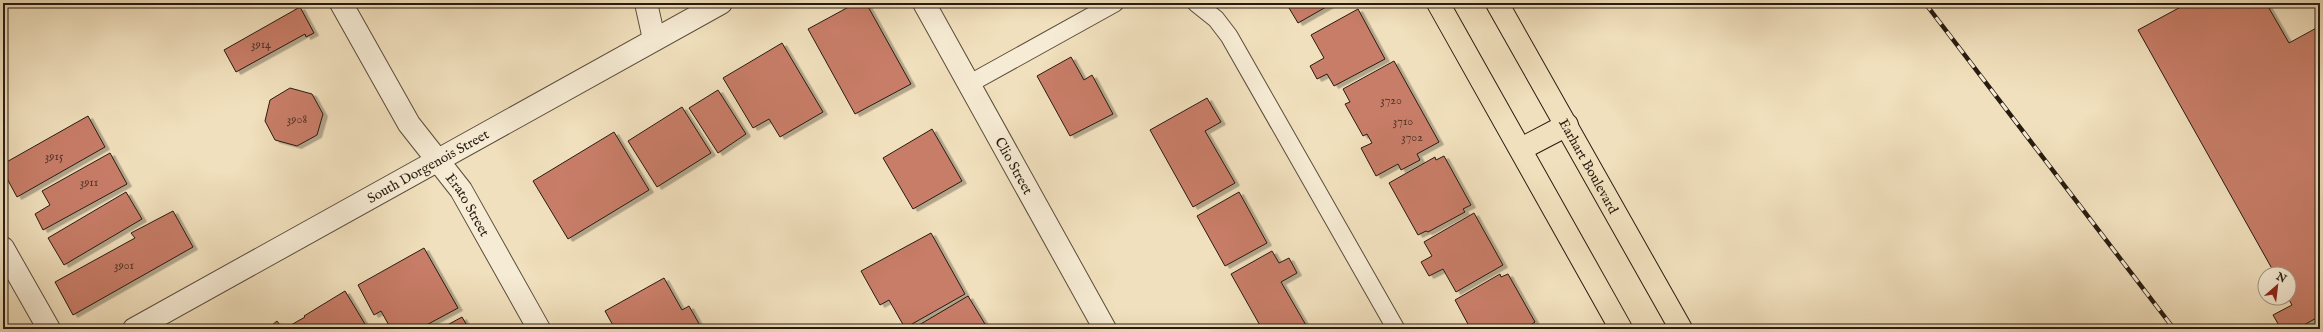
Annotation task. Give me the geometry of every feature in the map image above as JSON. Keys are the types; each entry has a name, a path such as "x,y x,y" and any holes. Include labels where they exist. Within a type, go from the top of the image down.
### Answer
{"main road":[{"path":"1438,3 1621,329"},
{"name":"Earhart Boulevard","path":"1498,3 1681,329"},
{"path":"1521,149 1567,125"}],"street":[{"name":"Erato Street","path":"341,3 409,124 461,190 539,329"},
{"path":"646,3 654,39"},
{"name":"South Dorgenois Street","path":"134,329 721,3"},
{"name":"Clio Street","path":"924,3 1105,329"},
{"path":"3,248 49,329"}],"lane":[{"path":"969,84 1115,3"},
{"path":"1196,3 1216,19 1228,36 1396,329"}],"building":[{"path":"856,3 866,3 911,84 855,114 808,29"},
{"path":"1286,3 1333,3 1298,23"},
{"path":"2188,3 2266,3 2289,43 2320,26 2320,316 2302,326 2301,324 2292,329 2281,329 2273,315 2290,306 2297,306 2297,266 2271,266 2138,30"},
{"path":"300,7 314,33 306,37 305,34 236,72 224,50"},
{"path":"1358,9 1385,59 1334,86 1327,74 1317,79 1310,66 1324,58 1311,35"},
{"path":"782,43 823,112 780,137 769,119 753,128 723,78"},
{"path":"1071,57 1084,80 1092,75 1113,114 1070,136 1037,76"},
{"path":"1394,61 1439,142 1417,154 1420,160 1401,170 1398,164 1376,176 1361,148 1372,143 1367,134 1363,136 1345,104 1350,102 1343,89"},
{"path":"290,88 312,94 323,114 317,135 297,146 275,140 265,121 270,100"},
{"path":"718,90 746,134 718,153 689,108"},
{"path":"1207,98 1221,122 1205,131 1235,183 1193,207 1150,130"},
{"path":"682,107 711,153 657,187 628,141"},
{"path":"88,116 105,147 17,197 3,171 3,164"},
{"path":"932,129 962,181 913,209 883,158"},
{"path":"614,132 649,190 568,239 533,181"},
{"path":"110,153 127,184 43,230 35,214 50,205 42,191"},
{"path":"1444,156 1471,205 1463,209 1465,212 1428,232 1426,231 1418,235 1389,183 1435,157 1436,160"},
{"path":"126,192 142,219 64,265 48,238"},
{"path":"1239,192 1267,243 1225,266 1197,216"},
{"path":"173,211 193,247 73,315 55,282 135,238 131,233"},
{"path":"1474,213 1503,265 1456,292 1443,269 1429,276 1421,262 1432,256 1424,242"},
{"path":"931,233 965,294 905,328 889,300 880,305 861,271"},
{"path":"424,248 458,308 419,329 391,329 381,311 374,315 358,285"},
{"path":"1272,251 1279,263 1289,258 1297,273 1281,282 1307,327 1303,329 1262,329 1231,274"},
{"path":"1500,274 1501,277 1508,274 1535,322 1529,326 1530,329 1465,329 1469,326 1455,300"},
{"path":"664,278 682,310 689,306 702,329 615,329 605,311"},
{"path":"345,291 368,329 294,329 291,325 305,317 304,316"},
{"path":"968,296 988,329 914,329 914,328"},
{"path":"462,317 469,329 440,329"},
{"path":"277,321 283,329 267,329"}],"railway":[{"path":"1925,3 2174,329"}]}
